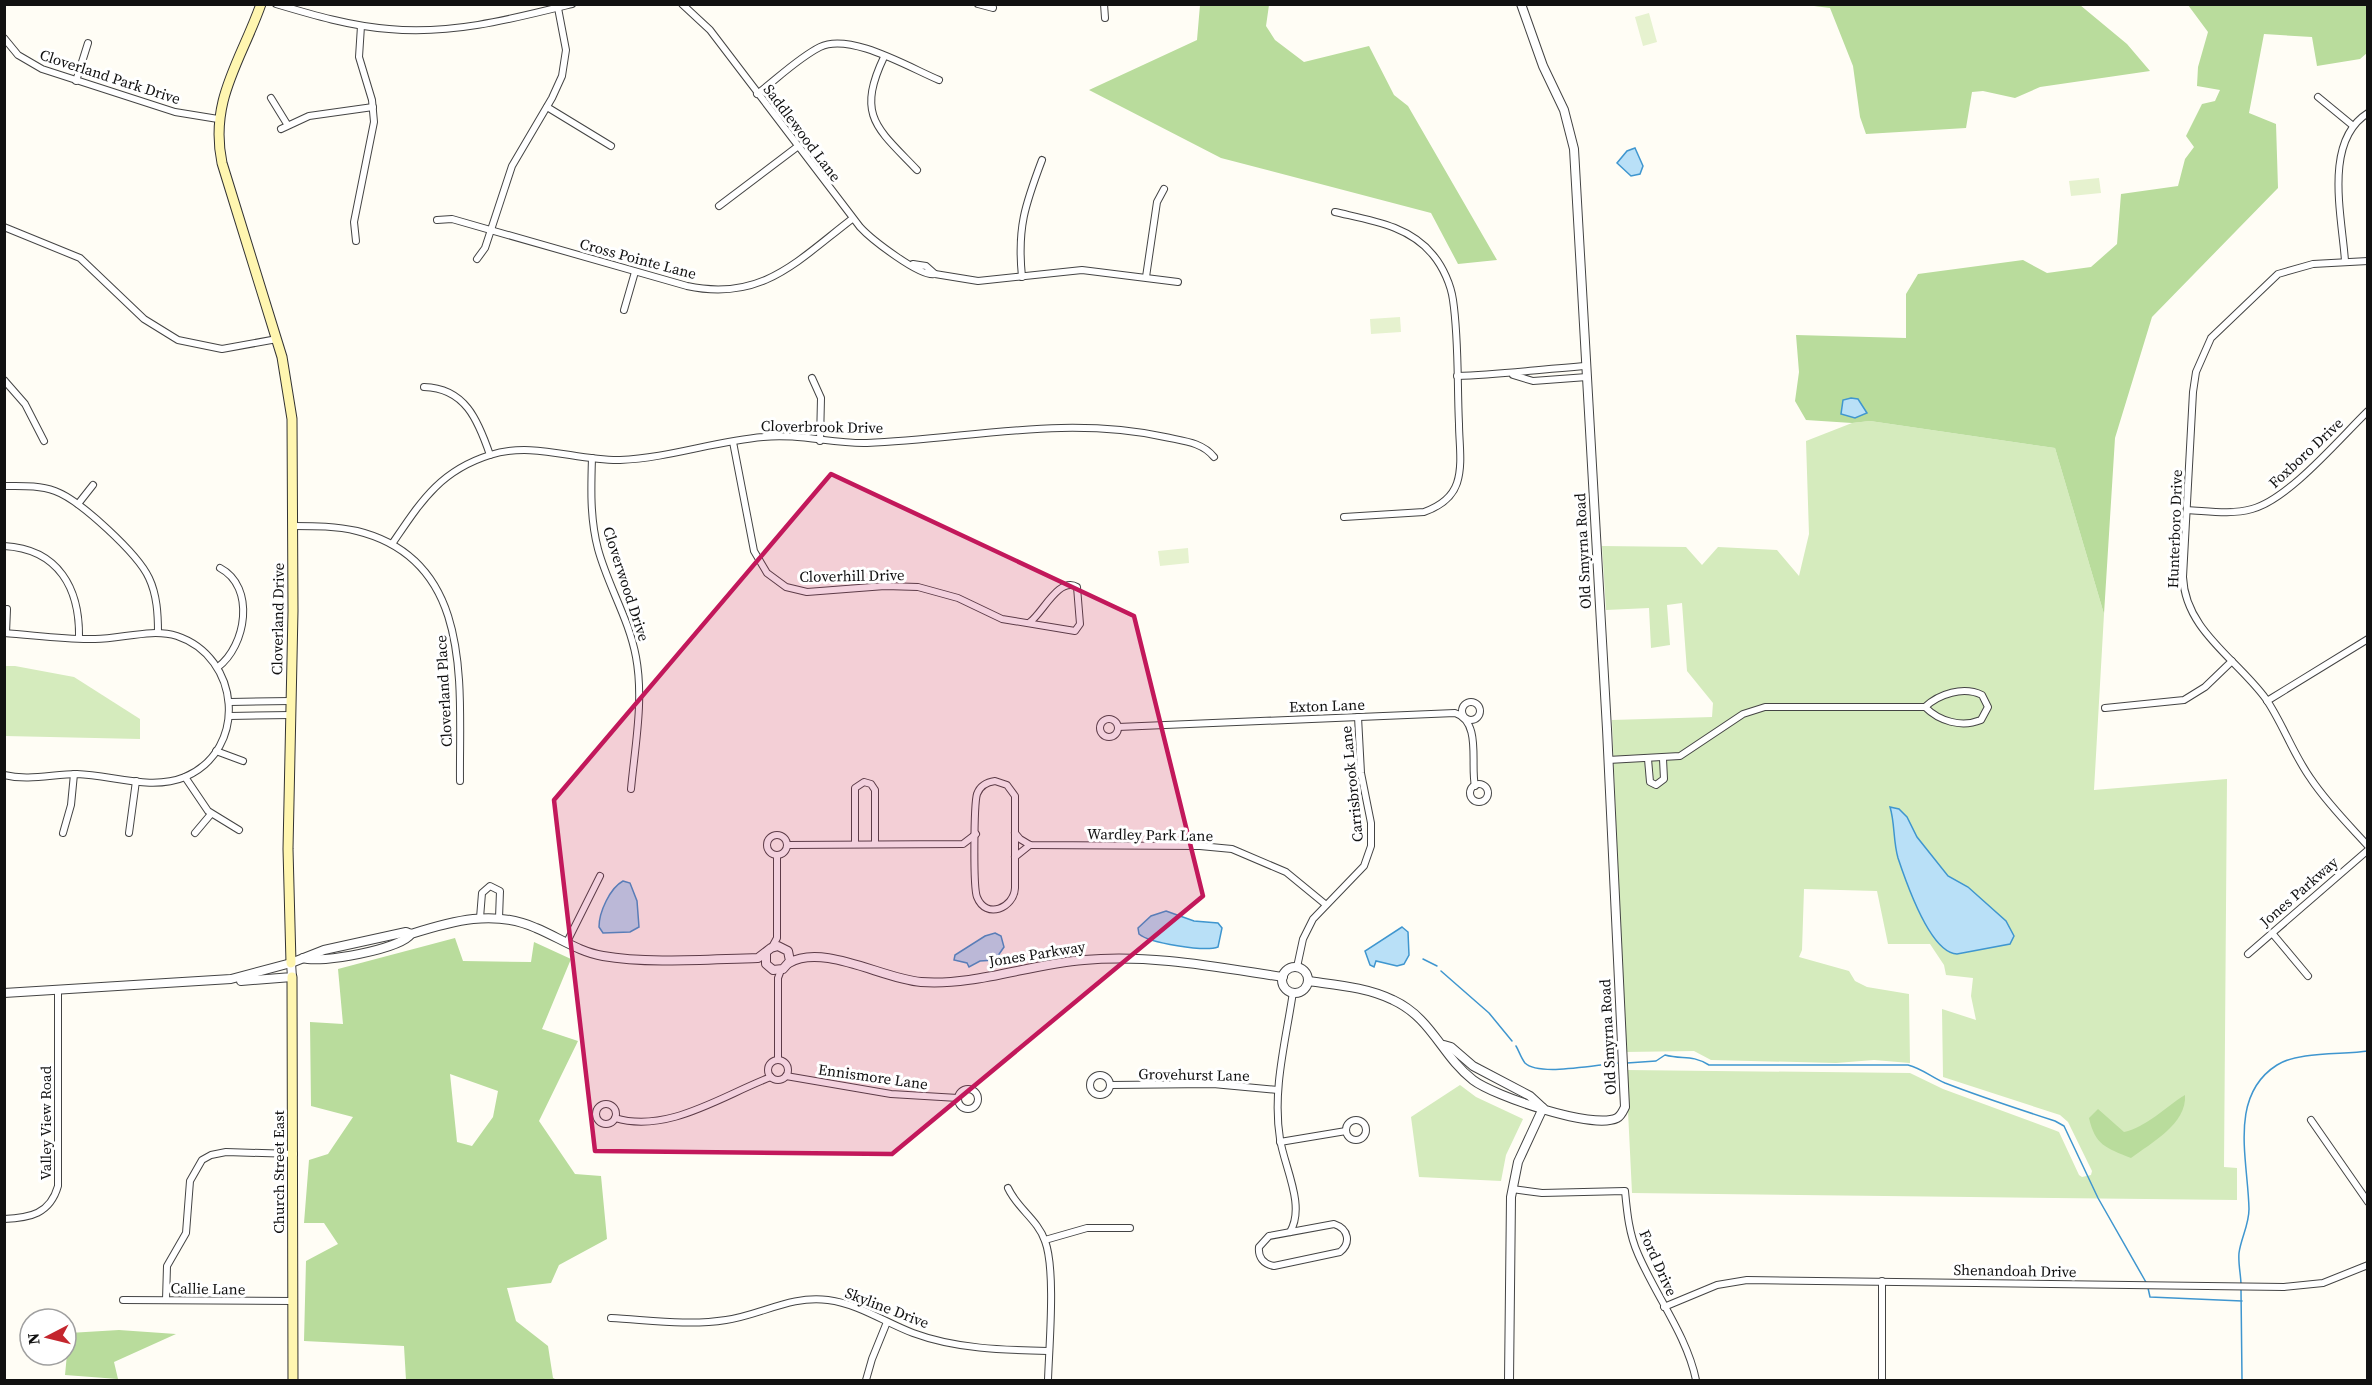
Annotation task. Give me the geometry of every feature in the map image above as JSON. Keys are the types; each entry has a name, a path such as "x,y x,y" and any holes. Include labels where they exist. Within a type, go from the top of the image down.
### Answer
{"main road":[{"name":"Cloverland Drive","path":"261,4 225,87 218,119 222,163 277,339 288,382 292,419 294,526 288,857 291,963"},
{"name":"Church Street East","path":"292,977 294,1154 292,1380"}],"street":[{"path":"276,4 361,26 404,30 447,29 572,4"},
{"name":"Saddlewood Lane","path":"682,4 710,30 852,219 880,246 913,264 914,269 923,274 935,274 967,281 1082,270 1178,282"},
{"path":"978,4 993,8"},
{"path":"1104,4 1105,18"},
{"name":"Old Smyrna Road","path":"1521,4 1572,136 1608,760 1624,1107 1621,1114 1613,1119 1578,1117 1543,1108"},
{"path":"477,259 485,248 512,166 547,107 562,76 566,53 558,8"},
{"path":"356,241 354,222 373,132 373,107 359,57 361,26"},
{"name":"Cloverland Park Drive","path":"4,38 13,50 30,64 175,112 218,119"},
{"path":"76,81 88,43"},
{"path":"757,94 827,44 848,43 939,80"},
{"path":"884,57 872,84 873,116 882,132 917,170"},
{"path":"2318,97 2352,125"},
{"path":"271,98 287,124"},
{"path":"281,129 287,124 312,115 373,107"},
{"path":"547,107 610,146"},
{"path":"2345,261 2339,154 2352,125 2367,112"},
{"path":"719,206 797,147"},
{"path":"1022,276 1019,249 1022,220 1042,160"},
{"path":"1146,277 1157,202 1164,189"},
{"path":"1335,212 1398,229 1433,253 1446,277 1453,300 1460,468 1457,486 1451,495 1435,508 1424,512 1344,517"},
{"name":"Cross Pointe Lane","path":"437,220 449,219 635,272 703,289 719,290 759,285 786,270 852,219"},
{"path":"4,227 80,258 144,319 178,340 222,349 277,339"},
{"name":"Hunterboro Drive","path":"2367,261 2345,261 2294,268 2278,274 2211,338 2196,372 2193,392 2183,594 2198,624 2267,701 2310,779 2367,848"},
{"path":"624,310 635,272"},
{"path":"1457,376 1512,374 1531,369 1586,366"},
{"path":"1512,374 1533,381 1587,377"},
{"path":"812,378 821,398 820,441"},
{"path":"4,380 21,398 44,441"},
{"path":"424,387 444,389 462,402 478,423 490,455"},
{"name":"Foxboro Drive","path":"2187,510 2230,512 2264,505 2286,489 2367,411"},
{"name":"Cloverbrook Drive","path":"392,544 430,491 460,468 490,455 531,449 592,458 637,458 771,436 869,443 1032,427 1091,427 1148,434 1189,443 1204,447 1214,457"},
{"name":"Cloverhill Drive","path":"733,442 753,548 764,570 777,581 803,592 885,586 929,589 958,598 1002,619 1077,631 1080,624 1076,586 1068,586 1058,592 1030,622"},
{"name":"Cloverwood Drive","path":"592,458 592,506 597,542 631,636 638,671 639,705 631,789"},
{"path":"78,504 93,485"},
{"path":"4,486 48,489 78,504 135,557 144,569 155,598 158,633"},
{"name":"Cloverland Place","path":"294,526 347,529 392,544 431,579 450,616 457,652 460,781"},
{"path":"4,546 38,554 63,575 77,604 79,638"},
{"path":"218,667 229,657 236,644 243,614 240,595 234,580 220,568"},
{"path":"4,775 29,778 74,774 164,782 185,777 204,765 216,750 230,708 218,667 197,645 179,637 158,633 104,639 5,633 7,609"},
{"path":"2267,701 2367,639"},
{"path":"2105,708 2184,700 2205,687 2232,661"},
{"path":"1608,760 1663,759 1684,754 1754,709 1776,706 1851,710 1925,707 1945,694 1965,691 1982,695 1988,707 1981,720 1962,723 1940,718 1925,707"},
{"path":"230,708 291,701"},
{"path":"230,708 291,715"},
{"name":"Exton Lane","path":"1118,727 1455,713 1464,718 1471,730 1475,786"},
{"name":"Carrisbrook Lane","path":"1297,967 1303,939 1313,919 1364,866 1371,846 1371,823 1361,773 1358,717"},
{"path":"216,750 243,761"},
{"path":"1648,759 1650,782 1656,785 1664,779 1663,759"},
{"path":"63,833 71,805 74,774"},
{"path":"185,777 197,798 211,814 239,830"},
{"path":"129,833 136,781"},
{"path":"995,781 1005,784 1014,793 1015,833 1014,896 1008,905 995,909 983,905 976,894 975,856 977,794 983,786 995,781"},
{"path":"855,844 855,788 864,782 871,784 875,790 875,844"},
{"path":"195,833 211,814"},
{"path":"1015,833 1030,845 1015,857"},
{"path":"787,845 963,844 976,834"},
{"path":"780,835 785,838 787,845 785,851 777,855 768,850 767,844 770,838 780,835"},
{"path":"963,844 975,856"},
{"name":"Wardley Park Lane","path":"1030,845 1200,846 1232,849 1286,872 1325,904"},
{"name":"Jones Parkway","path":"2248,954 2367,848"},
{"path":"224,980 291,963 314,952 355,942 406,932 411,934 450,922 480,918 500,918 534,927 592,954 622,959 762,956 772,947 777,938 777,855"},
{"path":"567,942 600,876"},
{"path":"480,918 482,893 490,885 496,887 501,894 500,918"},
{"path":"2272,933 2308,976"},
{"path":"775,971 792,958 777,938"},
{"path":"772,947 782,947"},
{"path":"762,956 775,971 778,1059"},
{"name":"Jones Parkway","path":"792,958 831,959 884,975 920,982 958,981 1075,961 1142,958 1283,977"},
{"name":"Church Street East","path":"291,963 292,977"},
{"path":"1297,967 1306,972 1308,981 1301,991 1293,992 1286,988 1283,977 1287,970 1297,967"},
{"path":"4,993 292,977"},
{"path":"1308,981 1370,991 1393,1000 1415,1014 1444,1045 1445,1052 1454,1063 1483,1087 1506,1098 1543,1108 1518,1162 1512,1189 1509,1380"},
{"name":"Valley View Road","path":"4,1219 26,1218 39,1214 51,1202 58,1186 58,990"},
{"path":"1293,992 1278,1090 1280,1142 1297,1216 1310,1228"},
{"path":"615,1118 644,1122 672,1117 771,1077 778,1080 786,1076 787,1065 778,1059"},
{"path":"771,1077 769,1066 778,1059"},
{"name":"Ennismore Lane","path":"786,1076 891,1094 958,1098"},
{"name":"Grovehurst Lane","path":"1110,1085 1212,1084 1278,1090"},
{"path":"2311,1119 2367,1202"},
{"path":"1280,1142 1346,1131"},
{"path":"166,1300 167,1266 184,1238 189,1181 201,1160 226,1152 294,1154"},
{"path":"1008,1188 1045,1240 1049,1265 1048,1380"},
{"name":"Ford Drive","path":"1512,1189 1542,1193 1625,1191 1632,1239 1689,1358 1696,1380"},
{"path":"1290,1232 1297,1216"},
{"path":"1337,1225 1346,1233 1346,1245 1335,1254 1278,1265 1269,1265 1262,1260 1259,1249 1264,1239 1290,1232 1337,1225"},
{"path":"1045,1240 1087,1228 1130,1228"},
{"name":"Shenandoah Drive","path":"1664,1307 1729,1281 2284,1287 2323,1283 2367,1265"},
{"path":"1882,1281 1882,1380"},
{"name":"Skyline Drive","path":"611,1318 715,1322 784,1303 816,1299 853,1306 920,1335 945,1341 1000,1350 1048,1351"},
{"name":"Callie Lane","path":"123,1300 293,1301"},
{"path":"866,1380 887,1322"}],"highlighted area":[{"path":"831,474 1134,616 1203,896 892,1154 595,1151 554,800"}],"green space":[{"path":"1200,5 1269,5 1266,26 1275,40 1304,62 1369,46 1394,95 1408,106 1497,260 1458,264 1431,213 1221,158 1089,90 1197,40"},
{"path":"1806,5 2080,5 2127,44 2150,71 2040,87 2015,98 1983,91 1972,92 1966,128 1866,134 1860,117 1853,66 1830,8"},
{"path":"2188,5 2367,5 2367,53 2360,59 2317,66 2312,37 2264,34 2249,113 2276,124 2278,188 2152,317 2115,438 2104,614 2055,448 1870,421 1852,423 1806,420 1795,401 1799,372 1796,335 1906,338 1906,294 1918,274 2023,260 2047,273 2091,267 2117,244 2121,194 2178,186 2185,159 2194,147 2186,136 2202,104 2215,101 2220,90 2197,86 2198,67 2208,32"},
{"path":"1649,13 1657,42 1643,46 1635,17"},
{"path":"2099,178 2101,193 2071,196 2069,181"},
{"path":"1400,317 1401,332 1371,334 1370,319"},
{"path":"1870,421 2055,448 2104,614 2094,790 2227,779 2224,1167 2237,1168 2237,1200 1632,1193 1626,1070 1910,1073 1943,1089 2059,1132 2079,1175 2082,1177 2091,1175 2092,1171 2068,1122 2060,1115 1943,1077 1942,1009 1976,1020 1971,996 1973,978 1946,975 1944,965 1930,944 1888,944 1877,891 1804,889 1802,950 1799,957 1849,971 1855,981 1867,987 1909,994 1910,1063 1874,1060 1836,1063 1711,1060 1694,1051 1625,1052 1612,720 1712,717 1713,703 1687,671 1682,603 1667,605 1670,645 1651,648 1649,608 1606,610 1602,546 1686,547 1702,565 1718,547 1777,550 1799,576 1809,534 1806,441 1852,423"},
{"path":"1188,548 1189,563 1160,566 1158,551"},
{"path":"4,666 74,677 140,719 140,739 5,736"},
{"path":"455,938 463,961 531,962 534,942 571,959 542,1029 578,1041 539,1121 575,1174 601,1176 607,1239 559,1265 551,1283 507,1288 516,1321 548,1346 553,1378 557,1380 406,1380 404,1346 304,1341 306,1261 338,1244 324,1223 304,1223 309,1160 328,1154 353,1117 311,1106 310,1022 343,1024 338,969","holes":["450,1074 498,1091 493,1117 472,1146 457,1142"]},
{"path":"1460,1085 1476,1097 1523,1119 1506,1155 1501,1181 1419,1177 1411,1117"},
{"path":"2185,1095 2184,1105 2174,1124 2131,1158 2098,1140 2089,1118 2098,1109 2124,1132 2140,1126"},
{"path":"119,1330 176,1334 114,1362 118,1379 65,1375 66,1367 78,1367 78,1332"}],"water":[{"path":"1635,148 1643,166 1640,174 1631,176 1617,163 1627,151"},
{"path":"1858,399 1867,413 1855,418 1841,414 1843,400"},
{"path":"1890,807 1899,809 1907,817 1917,837 1948,876 1968,887 2006,921 2014,936 2010,944 1957,954 1947,951 1938,942 1920,915 1902,869 1896,852"},
{"path":"623,881 630,883 637,901 639,927 630,932 603,933 599,927 599,921 603,908 614,889"},
{"path":"1166,911 1194,921 1218,923 1222,928 1218,947 1177,946 1154,941 1139,934 1138,928 1151,916"},
{"path":"1402,927 1408,932 1409,955 1404,964 1397,966 1376,961 1374,967 1370,965 1365,951"},
{"path":"995,933 1001,936 1004,947 995,960 980,961 969,967 967,963 954,960 955,955 985,936"}],"waterway":[{"path":"1423,959 1437,966"},
{"path":"1441,971 1489,1013 1512,1041"},
{"path":"1516,1046 1525,1063 1543,1069 1570,1069 1620,1063"},
{"path":"2241,1285 2239,1253 2249,1209 2244,1130 2246,1111 2252,1094 2262,1078 2277,1065 2286,1061 2309,1055 2368,1051"},
{"path":"1627,1063 1656,1061 1665,1055 1692,1058 1709,1065 1908,1065 1945,1083 2055,1121 2064,1126 2098,1198 2147,1284"},
{"path":"2148,1288 2150,1297 2242,1301"},
{"path":"2241,1290 2242,1380"}]}
